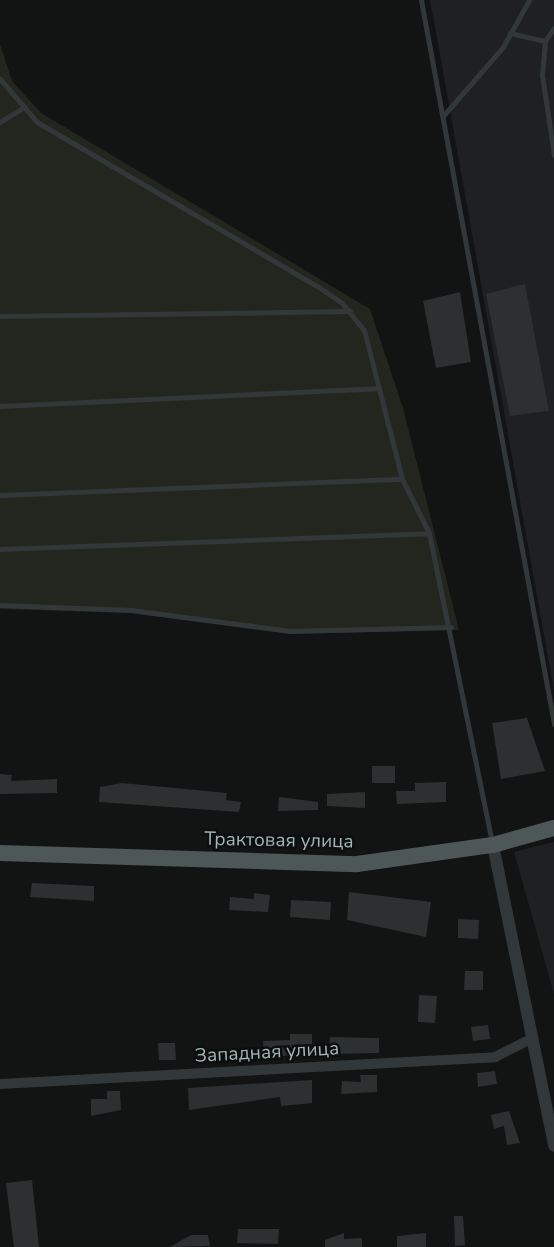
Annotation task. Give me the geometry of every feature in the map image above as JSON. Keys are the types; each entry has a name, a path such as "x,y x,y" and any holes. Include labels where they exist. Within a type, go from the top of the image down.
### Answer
{"main road":[{"name":"Трактовая улица","path":"0,853 357,864 493,845 554,828"}],"street":[{"path":"493,845 554,1146"},
{"name":"Западная улица","path":"0,1084 495,1057 531,1039"}],"lane":[{"path":"421,0 554,724"},
{"path":"443,116 510,33 528,0"},
{"path":"554,28 545,41 542,75 554,155"},
{"path":"510,33 545,41"},
{"path":"0,79 22,109 349,311 363,330 402,479 429,533 451,627 483,820 493,845"},
{"path":"0,94 7,91"},
{"path":"0,122 22,109"},
{"path":"0,316 349,311"},
{"path":"0,405 378,388"},
{"path":"0,495 402,479"},
{"path":"0,549 429,533"},
{"path":"0,605 131,610 290,631 451,627"}],"shaded area":[{"path":"430,0 554,0 554,691 437,38"},
{"path":"0,44 12,81 41,113 370,309 403,408 459,630 290,634 130,613 0,609"},
{"path":"554,842 554,994 514,852"}],"building":[{"path":"525,284 549,411 510,416 486,294"},
{"path":"460,292 471,362 436,368 423,301"},
{"path":"527,718 545,771 501,779 492,723"},
{"path":"372,766 395,766 395,783 372,783"},
{"path":"0,774 12,775 11,781 57,779 57,793 0,794"},
{"path":"446,782 446,802 397,804 396,791 415,791 415,783"},
{"path":"122,783 227,793 226,800 241,802 239,812 99,802 100,787"},
{"path":"365,792 365,808 327,806 327,794"},
{"path":"279,797 318,802 318,810 278,811"},
{"path":"32,883 94,886 94,901 30,897"},
{"path":"349,892 431,902 426,937 347,920"},
{"path":"254,893 270,895 268,912 229,910 230,897 254,899"},
{"path":"291,900 331,902 330,920 290,917"},
{"path":"458,919 479,920 478,939 458,938"},
{"path":"465,971 483,971 483,990 464,990"},
{"path":"419,995 437,996 435,1023 418,1022"},
{"path":"488,1025 490,1039 473,1041 471,1027"},
{"path":"290,1034 312,1034 312,1054 264,1057 263,1041 290,1040"},
{"path":"330,1037 379,1038 379,1053 329,1054"},
{"path":"158,1043 175,1043 176,1060 159,1060"},
{"path":"495,1071 497,1084 478,1087 477,1073"},
{"path":"360,1075 377,1075 377,1092 341,1094 342,1081 361,1082"},
{"path":"312,1080 312,1103 281,1106 280,1097 189,1110 188,1088"},
{"path":"107,1091 120,1091 121,1110 91,1116 91,1099 107,1099"},
{"path":"509,1111 520,1143 507,1145 504,1126 494,1129 491,1115"},
{"path":"32,1180 39,1247 14,1247 6,1183"},
{"path":"454,1216 463,1216 465,1245 455,1246"},
{"path":"238,1229 279,1229 278,1244 237,1243"},
{"path":"344,1233 344,1239 362,1238 362,1247 325,1247 325,1240"},
{"path":"426,1233 426,1247 397,1247 397,1236"},
{"path":"191,1235 208,1235 210,1246 170,1247"}]}
